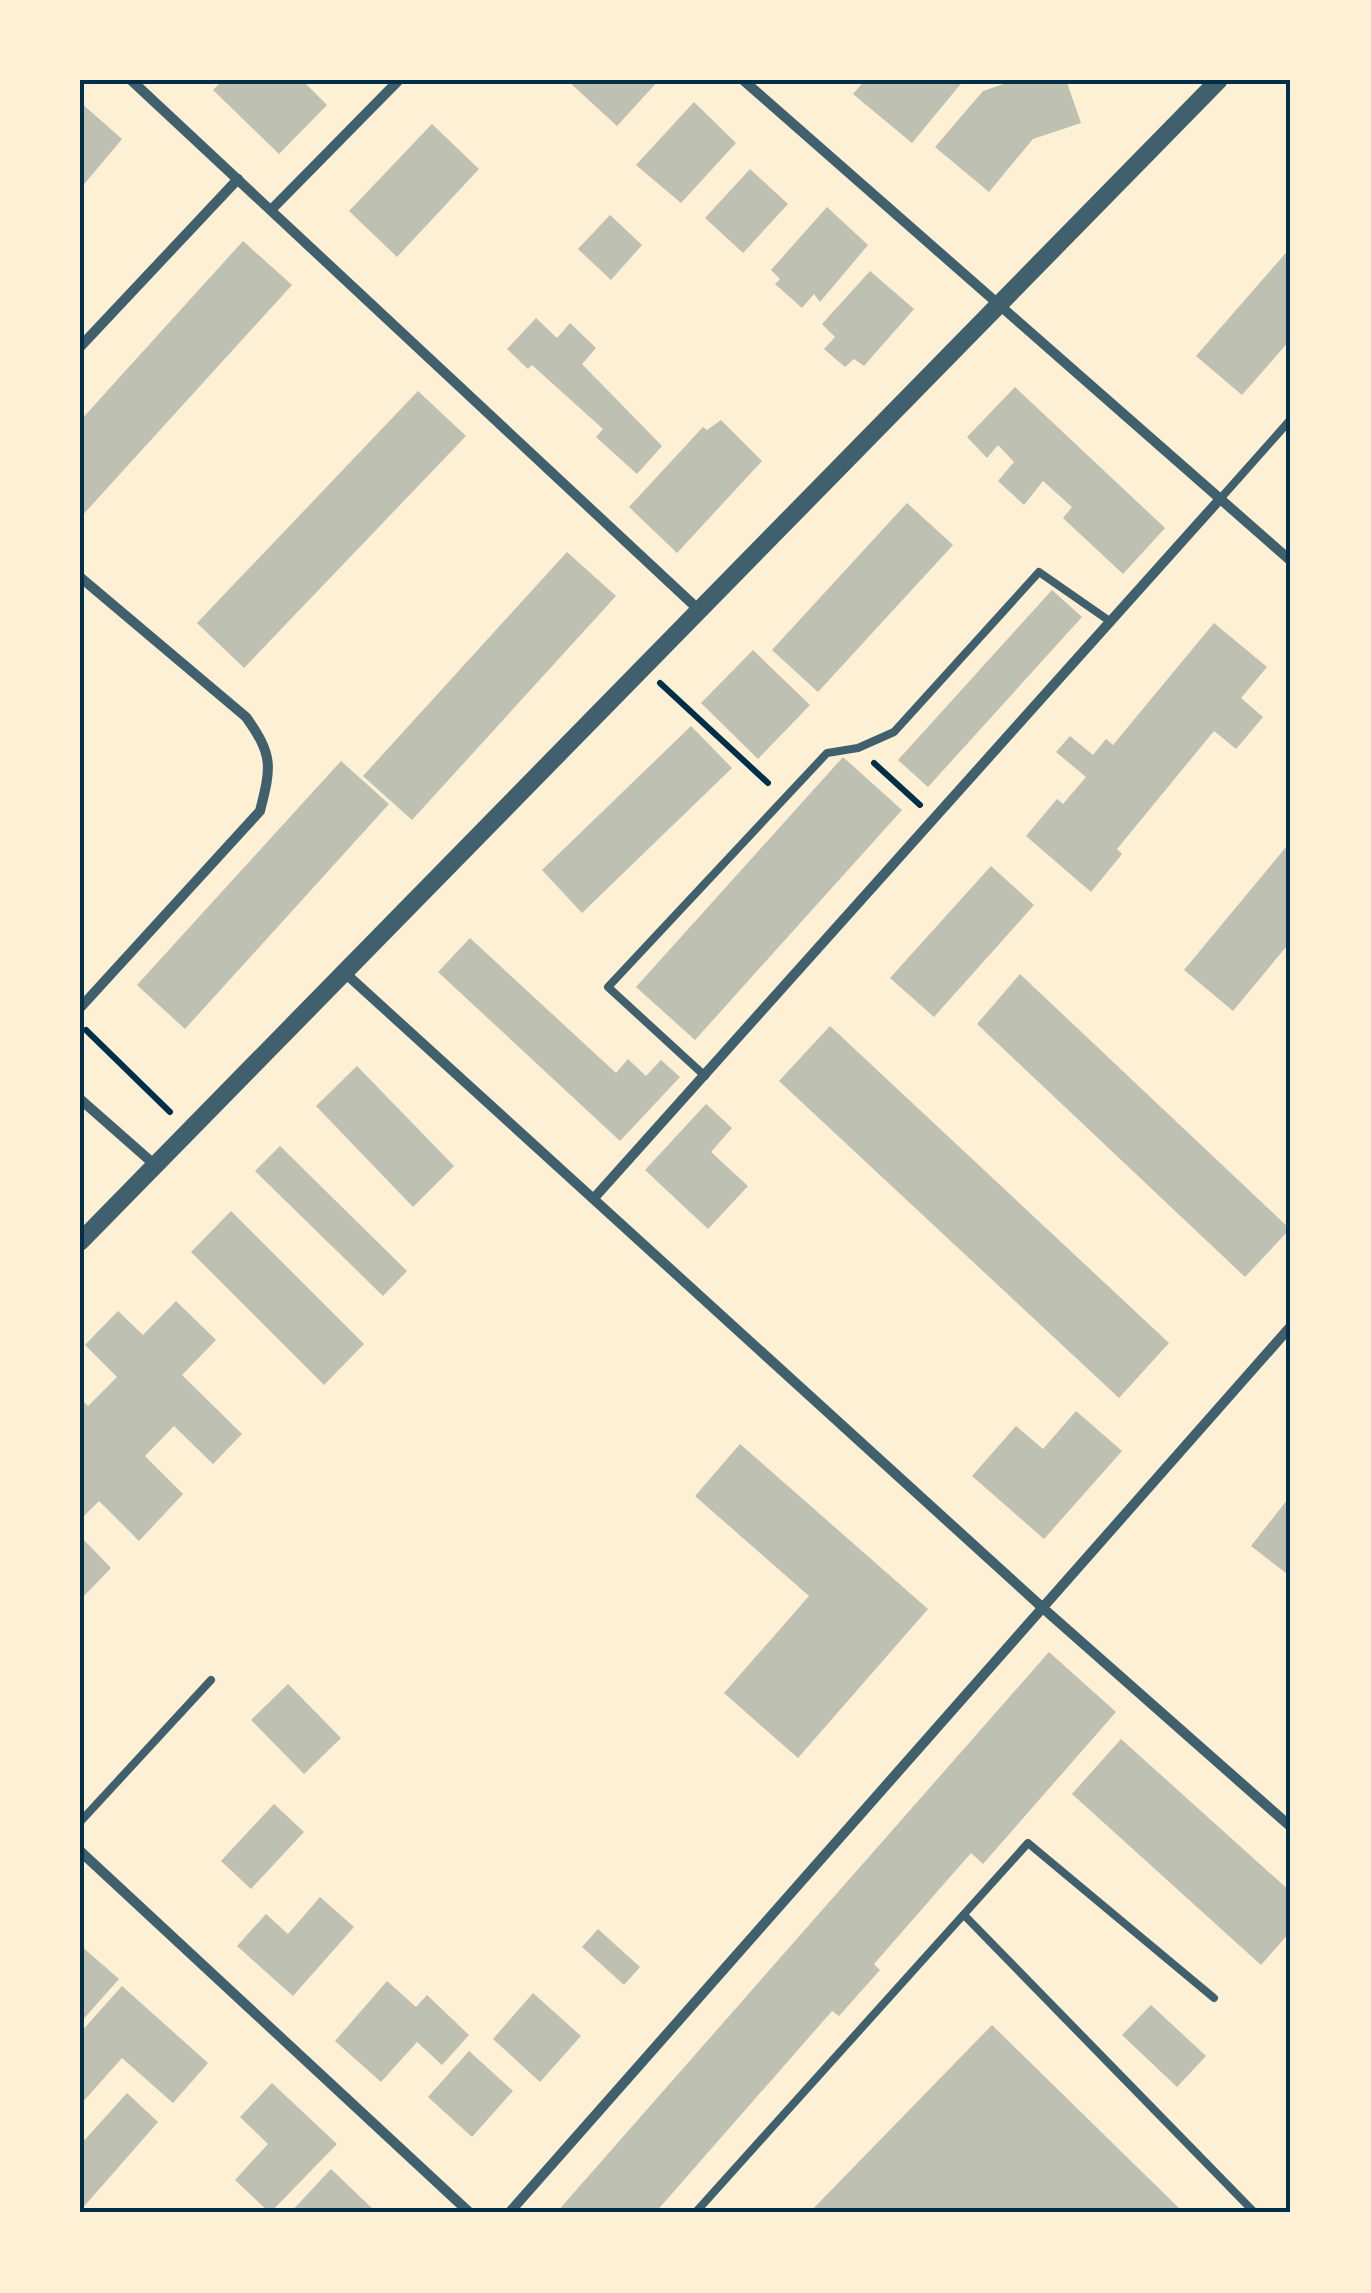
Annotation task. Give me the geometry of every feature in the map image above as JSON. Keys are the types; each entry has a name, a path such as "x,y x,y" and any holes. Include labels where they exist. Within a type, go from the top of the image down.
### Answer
{"street":[{"path":"132,80 699,610"},
{"path":"272,210 399,80"},
{"path":"742,80 1291,560"},
{"path":"80,1242 1219,80"},
{"path":"80,347 238,180"},
{"path":"595,1197 1220,499"},
{"path":"80,577 246,717 267,746 270,771 260,812 80,1008"},
{"path":"344,972 1044,1609 1291,1827"},
{"path":"80,1098 156,1165"},
{"path":"509,2213 1291,1326"},
{"path":"80,1851 470,2213"}],"lane":[{"path":"1220,499 1291,419"},
{"path":"705,1076 608,987 827,753 858,748 894,732 1039,572 1111,622"},
{"path":"80,1822 211,1680"},
{"path":"695,2213 1028,1843 1214,1998"},
{"path":"965,1916 1255,2213"}],"path":[{"path":"643,667 784,798"},
{"path":"858,748 934,819"},
{"path":"80,1024 190,1130"}],"building":[{"path":"223,80 302,80 327,105 279,154 213,90"},
{"path":"567,80 659,80 617,126"},
{"path":"865,80 964,80 912,143 853,94"},
{"path":"1015,80 1066,80 1081,123 1033,139 989,192 935,147 983,91"},
{"path":"80,102 122,139 80,189"},
{"path":"694,102 736,143 681,203 636,165"},
{"path":"432,124 479,169 397,257 349,211"},
{"path":"750,169 788,204 743,253 705,218"},
{"path":"827,207 868,245 820,302 814,294 802,308 775,284 780,279 771,270"},
{"path":"610,215 642,245 611,280 578,249"},
{"path":"243,241 292,285 80,518 80,421"},
{"path":"1291,247 1291,339 1242,395 1196,356"},
{"path":"870,271 914,309 864,366 854,359 845,367 824,349 835,337 822,324"},
{"path":"536,318 557,338 570,323 596,348 582,364 662,446 637,474 596,437 603,429 532,365 528,369 507,349"},
{"path":"1015,387 1165,528 1123,574 1063,518 1072,507 1043,481 1024,505 998,481 1014,462 998,445 987,458 967,437"},
{"path":"418,391 466,436 244,668 197,623"},
{"path":"721,420 762,461 677,553 629,507 703,427 707,430"},
{"path":"907,503 953,545 818,692 772,650"},
{"path":"567,552 616,596 412,820 363,776"},
{"path":"1052,590 1082,617 928,787 898,760"},
{"path":"1214,623 1267,667 1241,698 1263,717 1236,749 1214,731 1117,849 1122,854 1091,892 1026,836 1057,799 1063,804 1086,777 1056,752 1070,736 1093,755 1106,739 1113,745"},
{"path":"753,650 810,705 758,759 701,703"},
{"path":"691,726 732,768 582,913 542,870"},
{"path":"843,757 902,810 695,1040 636,987"},
{"path":"341,761 389,804 185,1029 137,985"},
{"path":"1291,841 1291,941 1233,1011 1184,970"},
{"path":"991,866 1034,905 934,1017 890,978"},
{"path":"470,938 616,1073 628,1059 646,1076 661,1060 680,1077 620,1141 438,972"},
{"path":"1020,974 1290,1229 1245,1277 977,1024"},
{"path":"830,1026 1169,1343 1119,1398 779,1081"},
{"path":"357,1066 454,1166 413,1207 316,1106"},
{"path":"706,1104 732,1128 711,1152 748,1186 708,1229 645,1170"},
{"path":"280,1146 407,1271 383,1296 255,1171"},
{"path":"231,1211 364,1344 324,1385 191,1252"},
{"path":"176,1301 216,1340 182,1375 242,1434 213,1464 174,1426 145,1456 183,1494 139,1541 99,1501 80,1520 80,1398 88,1406 117,1377 85,1345 118,1311 143,1335"},
{"path":"1076,1411 1122,1451 1044,1539 972,1476 1016,1426 1043,1449"},
{"path":"740,1444 928,1609 798,1758 724,1693 809,1596 695,1496"},
{"path":"1291,1495 1291,1577 1251,1546"},
{"path":"80,1536 111,1568 80,1600"},
{"path":"1049,1652 1116,1712 983,1864 971,1853 874,1964 880,1970 839,2016 832,2011 655,2213 556,2213"},
{"path":"288,1684 341,1738 304,1774 251,1720"},
{"path":"1121,1739 1291,1892 1291,1931 1261,1965 1072,1794"},
{"path":"274,1804 304,1832 251,1889 221,1861"},
{"path":"320,1897 354,1927 293,1996 237,1946 266,1914 288,1934"},
{"path":"598,1929 640,1967 624,1985 582,1947"},
{"path":"80,1945 119,1979 80,2023"},
{"path":"387,1981 416,2007 427,1995 469,2035 442,2065 417,2042 381,2082 335,2041"},
{"path":"122,1986 208,2063 173,2103 122,2058 80,2105 80,2033"},
{"path":"533,1993 581,2036 540,2082 493,2039"},
{"path":"1151,2005 1206,2056 1177,2087 1122,2035"},
{"path":"992,2025 1184,2213 809,2213"},
{"path":"469,2051 513,2091 472,2137 428,2097"},
{"path":"272,2083 337,2144 270,2213 235,2180 268,2144 240,2117"},
{"path":"127,2093 158,2122 80,2211 80,2145"},
{"path":"331,2169 377,2213 290,2213"}]}
